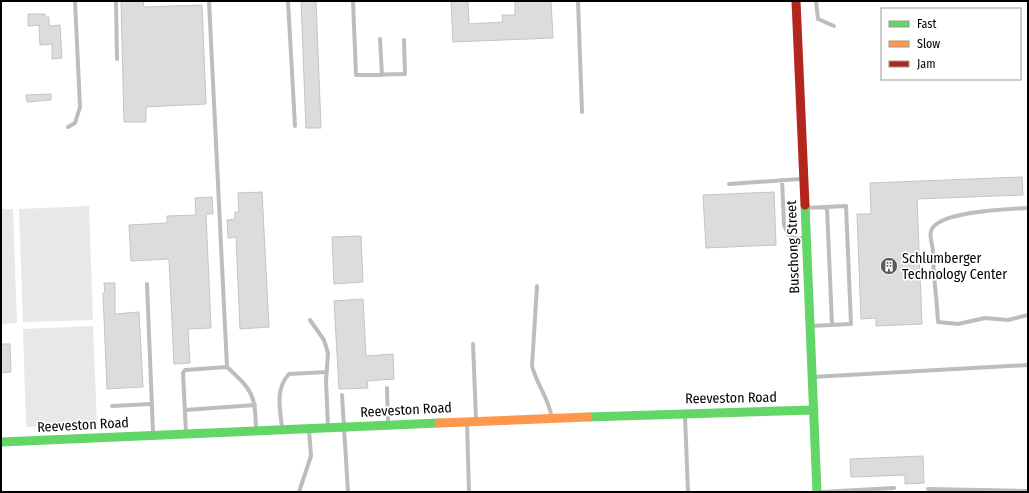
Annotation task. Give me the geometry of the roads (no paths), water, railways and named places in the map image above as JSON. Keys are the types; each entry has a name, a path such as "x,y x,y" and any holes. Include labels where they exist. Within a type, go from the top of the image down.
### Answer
{"street":[{"name":"Buschong Street","path":"796,1 817,492"},
{"name":"Reeveston Road","path":"1,442 309,430 471,421 814,410"}],"lane":[{"path":"68,127 75,123 80,107 75,1"},
{"path":"116,1 118,59"},
{"path":"209,1 227,367 250,390 256,405 256,432"},
{"path":"288,1 295,126"},
{"path":"353,1 356,75 405,74 404,40"},
{"path":"578,1 582,112"},
{"path":"816,1 818,19 834,26"},
{"path":"380,39 382,75"},
{"path":"729,184 804,179"},
{"path":"782,180 784,225 786,230 792,238 806,238"},
{"path":"805,208 846,206 852,324 810,326"},
{"path":"827,207 832,325"},
{"path":"1028,208 1011,208 952,217 935,225 931,230 930,236 933,252 932,266 938,322 958,324 985,318 1008,320 1028,315"},
{"path":"147,284 153,436"},
{"path":"537,286 532,366 534,375 549,403 552,418"},
{"path":"310,320 324,340 328,353 327,372 329,429"},
{"path":"468,492 473,344"},
{"path":"812,377 1028,365"},
{"path":"186,434 183,373 185,370 227,367"},
{"path":"282,431 280,388 282,381 289,374 327,372"},
{"path":"387,388 388,425"},
{"path":"342,395 348,492"},
{"path":"112,406 151,404"},
{"path":"185,410 256,405"},
{"path":"685,414 688,492"},
{"path":"299,492 311,456 309,430"},
{"path":"821,492 894,488"},
{"path":"928,489 1028,491"}],"place":[{"name":"Schlumberger Technology Center","path":"889,266"}]}
